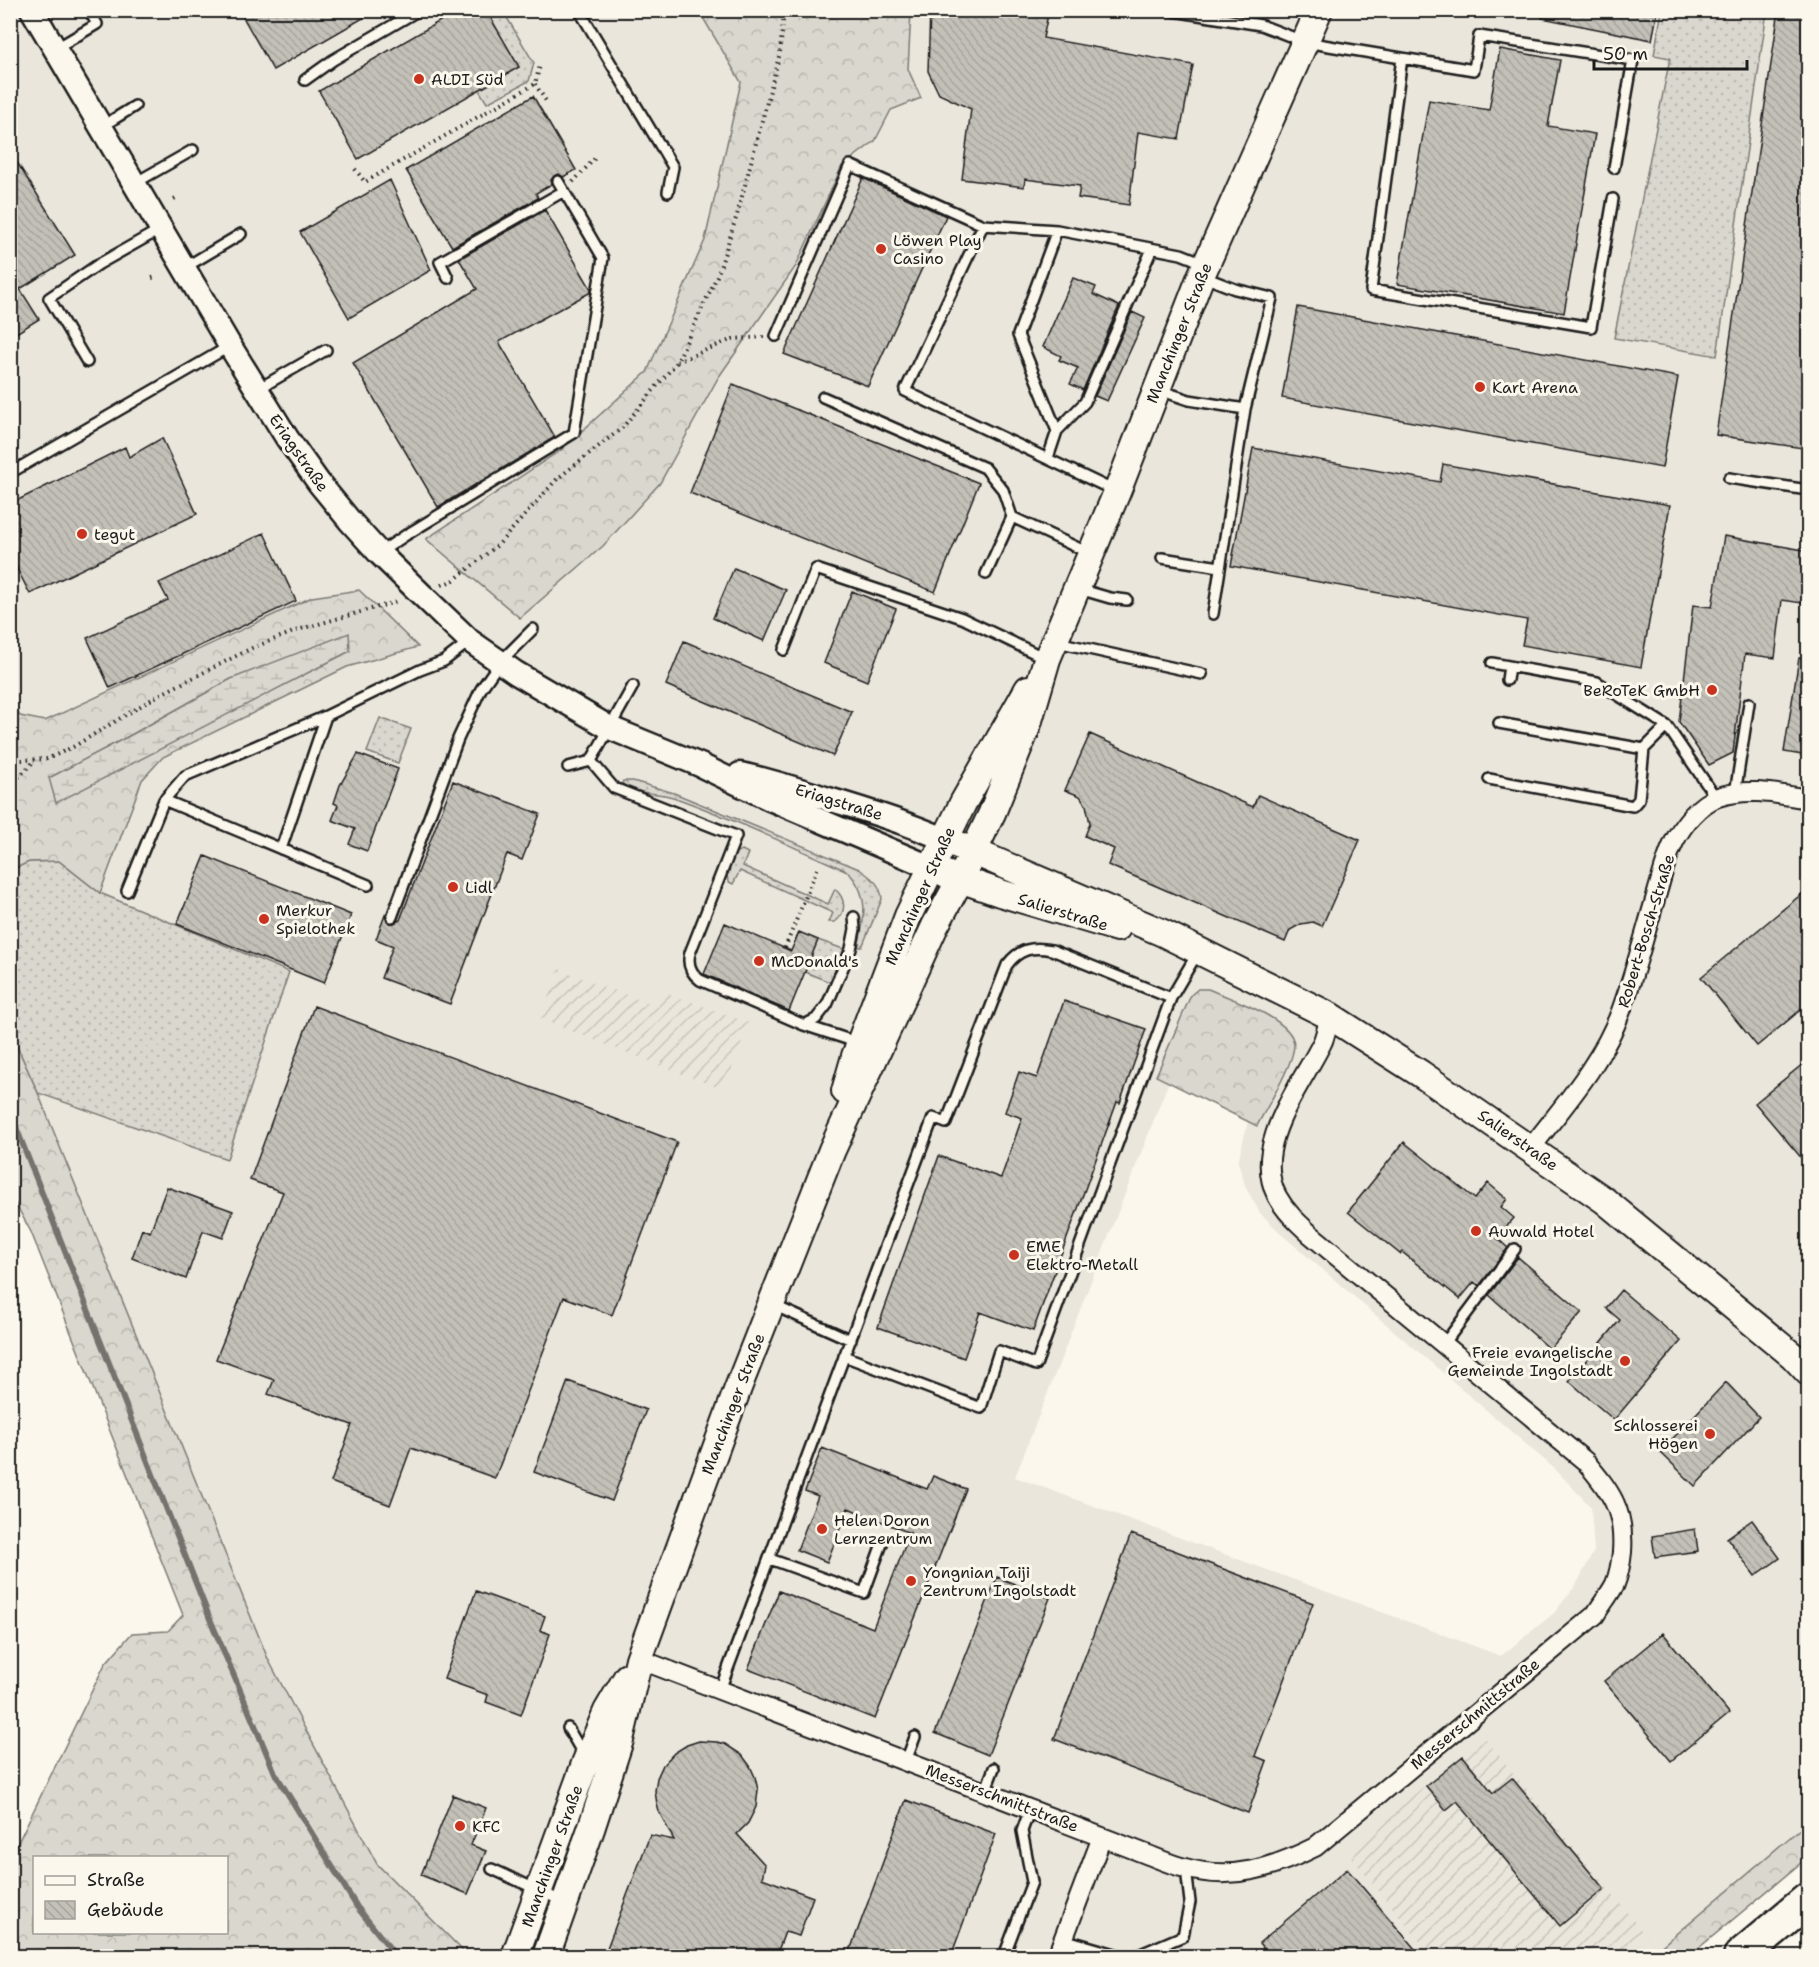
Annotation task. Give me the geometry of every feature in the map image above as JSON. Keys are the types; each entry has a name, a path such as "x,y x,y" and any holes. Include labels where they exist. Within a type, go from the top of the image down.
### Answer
{"highway":[{"path":"1741,1956 1809,1900"}],"main road":[{"name":"Manchinger Straße","path":"546,1956 620,1740 639,1659 738,1388 832,1150 935,926 974,851 1027,727 1051,650 1117,492 1204,270 1319,10"},
{"name":"Manchinger Straße","path":"832,1150 845,1088 908,916 944,839 1051,650"},
{"name":"Eriagstraße","path":"944,839 974,851"},
{"name":"Salierstraße","path":"974,851 1017,872 1163,933 1330,1016 1532,1148 1604,1200 1793,1356 1809,1372"},
{"name":"Salierstraße","path":"930,867 960,880 1198,952"},
{"name":"Manchinger Straße","path":"515,1956 586,1761 607,1711 639,1659"}],"street":[{"name":"Eriagstraße","path":"32,10 230,346 287,438 319,483 379,553 470,641 554,697 610,728 700,765 770,799 930,867"},
{"name":"Eriagstraße","path":"700,765 788,786 906,823 944,839"},
{"name":"Robert-Bosch-Straße","path":"1532,1148 1594,1065 1608,1041 1621,1012 1674,841 1692,814 1716,798 1743,792 1769,792 1809,799"},
{"name":"Messerschmittstraße","path":"639,1659 1186,1869 1219,1874 1251,1872 1284,1863 1315,1847 1595,1615 1615,1583 1621,1561 1623,1536 1620,1512 1605,1485 1585,1461 1310,1234 1291,1216 1276,1194 1269,1169 1271,1144 1323,1040 1330,1016"},
{"path":"1060,1948 1102,1837"}],"lane":[{"path":"55,49 98,24 89,10"},
{"path":"305,80 333,60 419,10"},
{"path":"579,10 673,166 668,192"},
{"path":"1167,10 1261,25 1305,42 1474,70 1479,36 1633,60 1614,168"},
{"path":"1402,58 1371,290 1591,327 1613,200"},
{"path":"101,128 135,106"},
{"path":"134,184 193,150"},
{"path":"776,336 850,165 983,225 1057,231 1181,254 1235,289 1272,298 1245,409 1213,614"},
{"path":"379,553 574,433 603,258 558,181"},
{"path":"448,279 440,262 564,191"},
{"path":"983,225 905,391 1117,492"},
{"path":"87,362 49,298 99,264 161,229"},
{"path":"1057,231 1018,335 1057,431"},
{"path":"184,268 241,234"},
{"path":"1048,458 1057,431 1085,402 1152,249"},
{"path":"10,472 230,346"},
{"path":"256,389 326,350"},
{"path":"1157,389 1189,400 1245,409"},
{"path":"823,397 985,468 1003,490 1012,517 986,574"},
{"path":"1729,478 1809,490"},
{"path":"1012,517 1092,554"},
{"path":"1162,558 1220,567"},
{"path":"784,650 816,569 1051,650 1202,674"},
{"path":"1077,588 1110,598 1127,600"},
{"path":"392,917 458,739 481,689 500,662 533,629"},
{"path":"127,891 164,800 185,776 326,716 420,670 444,661 470,641"},
{"path":"1492,663 1597,682 1667,726 1716,798"},
{"path":"1507,680 1509,666"},
{"path":"568,766 591,761 633,686"},
{"path":"1735,794 1749,703"},
{"path":"281,849 326,716"},
{"path":"1499,723 1644,749"},
{"path":"1489,779 1633,806 1639,799 1644,749 1667,726"},
{"path":"591,761 614,788 736,836 690,952 688,959 692,974 700,980 804,1025 860,1044"},
{"path":"164,800 368,885"},
{"path":"804,1025 816,1019 827,1005 851,949 855,929 854,917"},
{"path":"720,1690 933,1118 946,1123 1007,965 1024,949 1040,947 1171,998"},
{"path":"844,1356 981,1408 999,1351 1036,1365 1171,998 1198,952"},
{"path":"1444,1344 1515,1249"},
{"path":"771,1304 851,1340"},
{"path":"770,1559 864,1593 883,1540"},
{"path":"568,1728 586,1761"},
{"path":"906,1761 915,1737"},
{"path":"985,1792 994,1768"},
{"path":"1004,1956 1032,1882 1022,1832 1030,1809"},
{"path":"492,1869 566,1903"},
{"path":"1136,1956 1183,1936 1190,1902 1186,1869"},
{"path":"1060,1948 1122,1956"}],"path":[{"path":"10,757 20,760 47,759 73,747 157,696 252,648 301,629 421,594 454,580 499,544 557,479 622,428 676,362 718,274 737,215 780,53 784,10"},
{"path":"355,169 365,182 535,84 540,65"},
{"path":"535,84 548,104"},
{"path":"564,191 597,156"},
{"path":"676,362 733,339 776,336"},
{"path":"10,786 36,759"},
{"path":"785,948 817,869"}],"shaded area":[{"path":"11,11 699,11 741,82 705,240 647,372 561,450 427,539 520,618 603,546 660,483 718,378 796,266 842,166 875,141 891,110 921,98 908,69 911,11 1662,11 1654,55 1670,58 1614,338 1717,356 1767,11 1808,11 1808,1822 1650,1956 468,1956 377,1864 268,1659 38,1093 227,1159 289,972 100,893 142,780 163,757 347,667 417,647 312,597 45,721 20,716 11,698","holes":["1288,1065 1257,1125 1248,1121 1238,1162 1246,1188 1260,1213 1288,1240 1556,1470 1591,1507 1594,1551 1576,1585 1554,1613 1501,1656 1015,1477 1169,1081 1157,1076"]},
{"path":"559,969 658,1007 665,992 749,1023 724,1090 540,1019"},
{"path":"1484,1737 1647,1937 1624,1956 1432,1956 1346,1851"}],"green space":[{"path":"486,11 503,11 534,63 529,81 487,103 479,90 519,67"},
{"path":"699,11 911,11 908,69 921,98 891,110 875,141 842,166 796,266 718,378 660,483 603,546 520,618 426,539 561,450 647,372 705,240 741,82"},
{"path":"1662,11 1767,11 1717,356 1614,338 1670,58 1654,55"},
{"path":"359,590 418,647 347,667 163,757 142,780 100,893 59,861 29,862 11,870 10,698 20,716 45,721 312,597","holes":["350,651 56,802 50,778 231,679"]},
{"path":"349,633 350,651 56,803 49,778 231,679"},
{"path":"380,718 411,729 398,763 367,752"},
{"path":"633,781 674,793 859,869 877,885 882,899 862,947 858,947 864,907 859,888 847,871 761,832 673,797 632,790 622,783"},
{"path":"742,850 748,853 743,866 828,904 835,889 843,901 842,914 835,922 829,922 833,913 740,871 733,884 729,882 728,863 737,852"},
{"path":"59,861 100,893 289,972 227,1159 38,1093 11,1033 10,870 29,862"},
{"path":"818,940 846,950 832,983 805,972"},
{"path":"1198,989 1208,989 1259,1011 1284,1027 1291,1035 1294,1045 1293,1053 1279,1086 1257,1126 1156,1076 1191,995"},
{"path":"11,1033 38,1093 268,1659 377,1864 468,1956 11,1956 11,1857 105,1664 132,1633 168,1631 183,1615 31,1232 11,1195"},
{"path":"1808,1822 1808,1857 1689,1956 1650,1956"}],"building":[{"path":"239,10 377,10 273,70"},
{"name":"ALDI Süd","path":"459,10 486,10 519,67 358,159 319,91"},
{"path":"930,10 1049,10 1043,38 1193,65 1179,139 1138,132 1129,205 1078,198 1080,186 1025,179 1024,187 962,179 971,109 939,94 928,71"},
{"path":"1542,10 1658,10 1652,40 1542,18"},
{"path":"1779,10 1809,10 1809,449 1716,435"},
{"path":"1500,49 1560,60 1548,126 1595,134 1564,313 1397,284 1429,100 1489,110"},
{"path":"533,96 576,170 563,177 559,174 554,176 551,180 552,184 536,193 538,198 452,247 406,170"},
{"path":"10,151 75,255 20,289 39,319 10,337"},
{"name":"Löwen Play Casino","path":"863,178 946,216 868,386 784,354"},
{"path":"390,180 431,270 349,318 300,232"},
{"path":"545,210 591,292 499,342 555,437 438,507 353,363 477,289 459,259"},
{"path":"1073,278 1096,287 1093,294 1119,306 1083,390 1070,384 1078,368 1059,360 1061,356 1043,347"},
{"name":"Kart Arena","path":"1298,307 1678,377 1662,468 1282,398"},
{"path":"1132,312 1145,318 1107,401 1095,396"},
{"path":"733,384 979,483 935,592 690,493"},
{"name":"tegut","path":"162,438 197,514 30,594 10,555 10,504 125,447 129,457"},
{"path":"1253,448 1440,482 1443,464 1670,505 1641,667 1522,645 1527,620 1231,566"},
{"path":"264,533 296,601 110,688 87,638 168,600 159,583"},
{"name":"BeRoTeK GmbH","path":"1724,536 1809,551 1809,604 1782,600 1775,658 1745,654 1733,753 1709,765 1679,722 1693,605 1712,607"},
{"path":"734,568 786,590 764,641 713,618"},
{"path":"852,591 896,609 867,681 824,663"},
{"path":"684,641 852,712 833,756 666,685"},
{"path":"1799,658 1809,659 1809,756 1784,752"},
{"path":"1090,734 1253,807 1258,795 1360,840 1322,926 1313,922 1301,924 1290,930 1285,942 1108,865 1114,849 1085,836 1090,823 1086,805 1080,796 1065,790"},
{"path":"358,754 398,769 367,851 349,844 355,829 332,820 338,805 334,803 340,785"},
{"name":"Lidl","path":"453,781 540,814 522,860 507,854 450,1004 381,978 393,946 376,939 385,915 389,923 400,920"},
{"name":"Merkur Spielothek","path":"205,856 351,915 324,983 177,924"},
{"path":"1809,888 1809,1003 1757,1046 1701,977"},
{"name":"McDonald's","path":"725,923 791,951 799,932 818,940 789,1011 704,974"},
{"path":"1064,1001 1146,1029 1033,1331 980,1312 964,1358 878,1327 939,1156 1001,1178 1022,1118 1005,1112 1019,1072 1037,1078"},
{"path":"314,1006 677,1142 612,1315 564,1297 495,1478 411,1448 390,1505 331,1482 352,1425 268,1394 274,1380 216,1359 283,1192 250,1180"},
{"path":"1809,1059 1809,1167 1755,1103"},
{"path":"1404,1142 1475,1199 1488,1183 1507,1199 1501,1207 1514,1218 1497,1238 1508,1248 1479,1286 1474,1282 1460,1299 1348,1212"},
{"path":"167,1187 233,1211 223,1238 203,1231 186,1279 132,1258 142,1229 150,1232"},
{"path":"1518,1257 1582,1312 1550,1349 1489,1295"},
{"name":"Freie evangelische Gemeinde Ingolstadt","path":"1621,1290 1681,1341 1614,1420 1569,1381 1620,1320 1606,1308"},
{"path":"568,1381 646,1410 612,1501 534,1472"},
{"name":"Schlosserei Högen","path":"1726,1382 1759,1417 1695,1486 1660,1452"},
{"path":"822,1448 927,1489 933,1476 966,1489 875,1719 748,1669 779,1591 873,1628 910,1533 848,1508 827,1562 797,1550 818,1496 805,1491"},
{"path":"1752,1520 1780,1558 1755,1576 1727,1538"},
{"path":"1695,1529 1698,1551 1655,1557 1652,1536"},
{"path":"1131,1534 1313,1603 1255,1756 1267,1761 1248,1813 1054,1739"},
{"path":"997,1577 1050,1598 988,1755 935,1733"},
{"path":"476,1591 545,1616 540,1630 550,1634 521,1715 486,1702 488,1695 444,1679"},
{"path":"1663,1633 1729,1713 1671,1761 1604,1681"},
{"path":"699,1741 725,1744 742,1755 750,1766 758,1790 756,1807 748,1823 737,1834 765,1865 762,1878 813,1897 799,1936 785,1932 776,1956 604,1956 650,1835 674,1840 659,1812 655,1791 657,1778 663,1765 674,1753"},
{"path":"1463,1756 1493,1793 1512,1778 1604,1889 1560,1926 1457,1801 1446,1810 1426,1786"},
{"name":"KFC","path":"453,1795 486,1808 471,1845 486,1851 468,1894 421,1875"},
{"path":"906,1800 996,1834 951,1956 848,1956"},
{"path":"1347,1869 1421,1956 1270,1956 1259,1943"}],"waterway":[{"path":"10,1112 210,1619 275,1773 357,1907 396,1956"}],"place":[{"name":"ALDI Süd","path":"419,79"},
{"name":"Löwen Play Casino","path":"881,249"},
{"name":"Kart Arena","path":"1480,387"},
{"name":"tegut","path":"82,534"},
{"name":"BeRoTeK GmbH","path":"1712,690"},
{"name":"Lidl","path":"453,887"},
{"name":"Merkur Spielothek","path":"264,919"},
{"name":"McDonald's","path":"759,961"},
{"name":"Auwald Hotel","path":"1476,1231"},
{"name":"EME Elektro-Metall","path":"1014,1255"},
{"name":"Freie evangelische Gemeinde Ingolstadt","path":"1625,1361"},
{"name":"Schlosserei Högen","path":"1710,1434"},
{"name":"Helen Doron Lernzentrum","path":"822,1529"},
{"name":"Yongnian Taiji Zentrum Ingolstadt","path":"911,1581"},
{"name":"KFC","path":"460,1826"}]}
